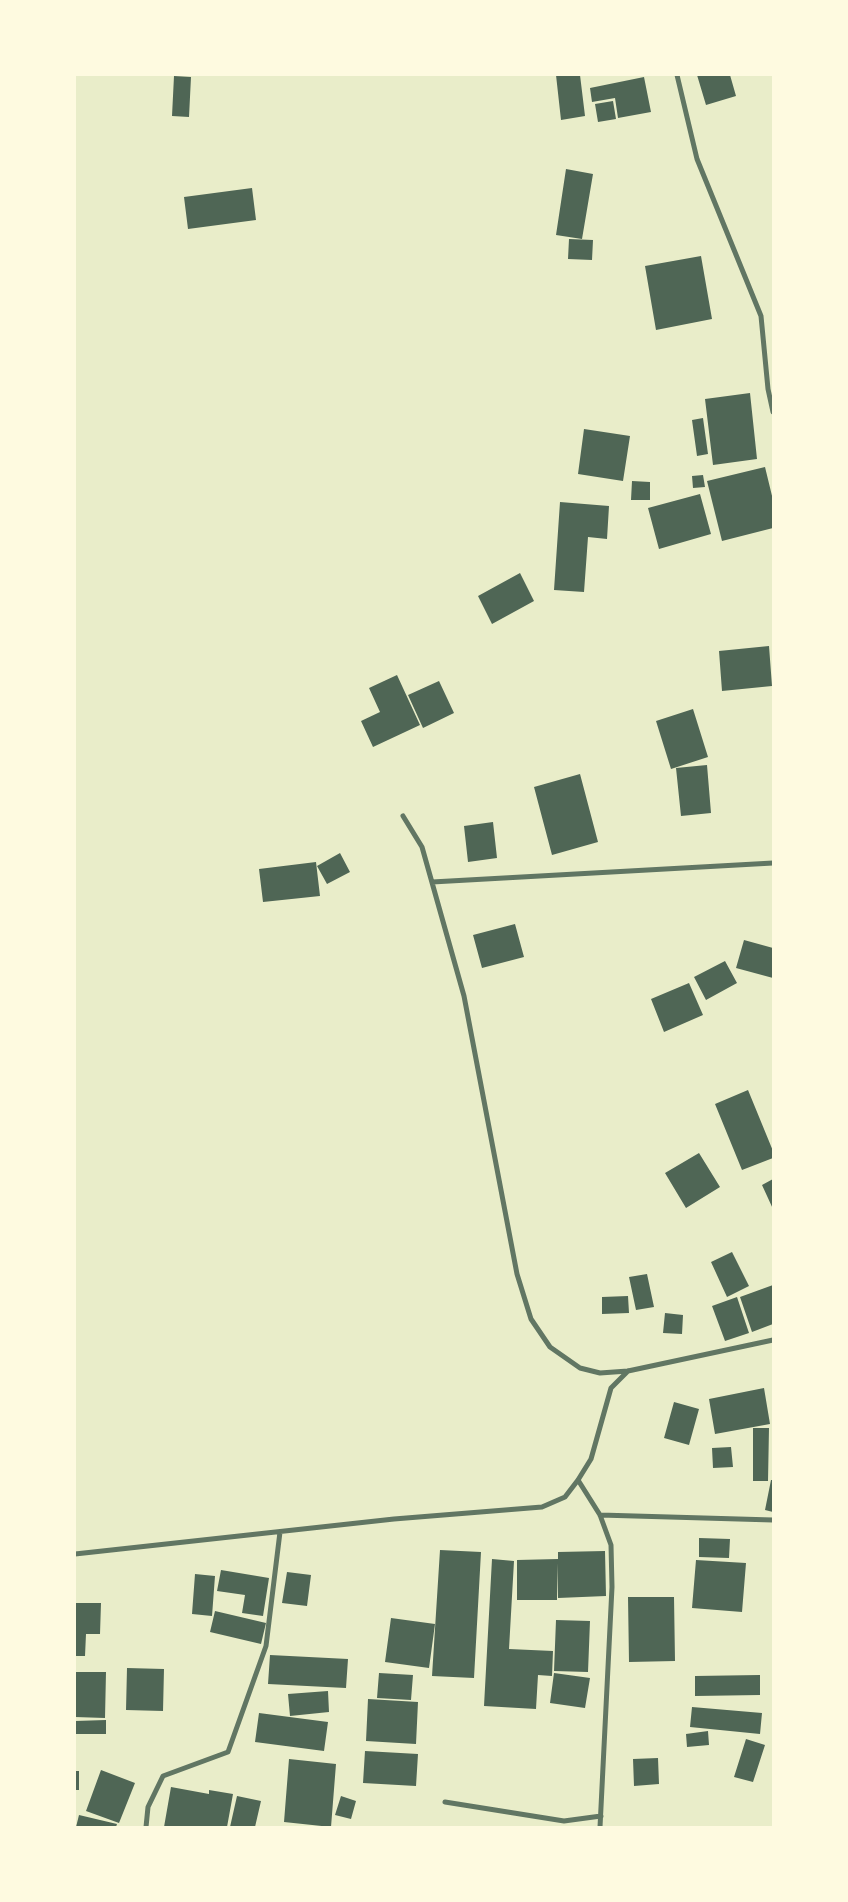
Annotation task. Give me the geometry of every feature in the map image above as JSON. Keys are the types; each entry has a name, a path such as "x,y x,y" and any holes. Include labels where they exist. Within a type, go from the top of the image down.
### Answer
{"street":[{"path":"677,75 697,159 761,316 768,390 773,412"},
{"path":"403,816 422,847 464,996 517,1274 531,1319 550,1347 580,1368 600,1373 628,1371 773,1340"},
{"path":"432,882 773,863"},
{"path":"75,1554 542,1506 565,1497 578,1480 591,1459 611,1388 628,1371"},
{"path":"578,1480 600,1515 611,1545 612,1587 600,1827"},
{"path":"600,1515 773,1520"},
{"path":"146,1827 148,1807 163,1776 228,1752 266,1646 280,1532"},
{"path":"446,1802 564,1821 601,1816"}],"building":[{"path":"556,75 580,75 585,116 561,120"},
{"path":"697,75 730,75 736,96 706,105"},
{"path":"174,76 191,77 189,117 172,116"},
{"path":"644,77 651,112 618,118 615,98 592,102 590,88"},
{"path":"613,101 616,119 598,122 595,104"},
{"path":"566,169 593,174 582,239 556,235"},
{"path":"252,188 256,220 188,229 184,197"},
{"path":"569,239 593,240 592,260 568,259"},
{"path":"701,256 712,319 656,330 645,266"},
{"path":"750,393 757,459 713,465 705,399"},
{"path":"703,418 708,454 697,456 692,420"},
{"path":"584,429 630,436 623,481 578,474"},
{"path":"765,467 773,500 773,528 722,541 707,481"},
{"path":"703,475 705,487 693,488 692,476"},
{"path":"632,481 650,482 650,500 631,500"},
{"path":"700,494 711,534 659,549 648,508"},
{"path":"560,502 609,506 607,539 588,537 584,592 554,590"},
{"path":"520,573 534,601 492,624 478,596"},
{"path":"769,646 772,686 722,691 719,651"},
{"path":"397,675 420,725 373,747 361,721 380,712 369,688"},
{"path":"439,681 454,713 423,728 408,695"},
{"path":"693,709 708,757 671,769 656,721"},
{"path":"707,765 711,813 681,816 676,768"},
{"path":"580,774 598,842 552,855 534,787"},
{"path":"493,822 497,858 468,862 464,826"},
{"path":"340,853 350,872 327,884 317,866"},
{"path":"316,862 320,896 263,902 259,869"},
{"path":"515,924 524,957 482,968 473,935"},
{"path":"744,940 773,948 773,978 736,968"},
{"path":"725,961 737,983 706,1000 694,977"},
{"path":"689,983 703,1015 664,1032 651,999"},
{"path":"748,1090 773,1151 773,1158 742,1170 715,1104"},
{"path":"699,1153 720,1187 686,1208 665,1173"},
{"path":"773,1179 773,1209 762,1185"},
{"path":"732,1252 749,1286 727,1297 711,1262"},
{"path":"647,1274 654,1307 636,1310 629,1277"},
{"path":"773,1285 773,1324 752,1332 740,1297"},
{"path":"628,1296 629,1313 602,1314 602,1297"},
{"path":"737,1297 749,1333 725,1341 712,1306"},
{"path":"665,1313 683,1315 682,1334 663,1333"},
{"path":"764,1388 770,1424 715,1434 709,1399"},
{"path":"674,1402 699,1409 689,1445 664,1438"},
{"path":"753,1428 769,1428 768,1481 753,1481"},
{"path":"731,1447 733,1467 713,1468 712,1448"},
{"path":"771,1480 773,1480 773,1512 765,1510"},
{"path":"699,1538 730,1539 729,1558 699,1557"},
{"path":"440,1550 481,1552 474,1678 432,1676"},
{"path":"605,1551 606,1596 558,1598 557,1563 557,1600 517,1600 517,1560 558,1559 558,1552"},
{"path":"492,1559 514,1561 509,1649 553,1651 552,1676 538,1675 536,1709 484,1706"},
{"path":"696,1560 746,1563 742,1612 692,1608"},
{"path":"221,1570 269,1578 263,1616 242,1613 245,1595 217,1591"},
{"path":"287,1572 311,1575 307,1606 282,1603"},
{"path":"195,1574 215,1576 212,1616 192,1614"},
{"path":"628,1597 674,1597 675,1661 629,1662"},
{"path":"75,1603 101,1603 100,1634 86,1634 85,1656 75,1656"},
{"path":"215,1611 266,1623 261,1644 210,1632"},
{"path":"391,1618 435,1624 429,1668 385,1662"},
{"path":"556,1620 590,1621 588,1672 554,1671"},
{"path":"270,1655 348,1659 346,1688 268,1684"},
{"path":"127,1668 164,1669 163,1711 126,1710"},
{"path":"75,1672 106,1672 105,1718 75,1717"},
{"path":"379,1673 413,1675 411,1700 377,1698"},
{"path":"554,1673 590,1678 585,1708 550,1703"},
{"path":"760,1675 760,1695 695,1696 695,1676"},
{"path":"328,1691 329,1712 290,1716 288,1694"},
{"path":"368,1699 418,1702 416,1744 366,1741"},
{"path":"692,1707 762,1713 760,1734 690,1727"},
{"path":"259,1713 328,1722 324,1751 255,1742"},
{"path":"106,1720 106,1734 75,1734 75,1721"},
{"path":"708,1731 709,1745 687,1747 686,1734"},
{"path":"746,1739 765,1745 753,1782 734,1777"},
{"path":"365,1751 418,1754 416,1786 363,1783"},
{"path":"658,1758 659,1784 634,1786 633,1759"},
{"path":"289,1759 336,1764 331,1827 284,1822"},
{"path":"101,1770 135,1783 119,1823 86,1811"},
{"path":"75,1771 79,1771 79,1790 75,1790"},
{"path":"171,1787 209,1794 209,1790 233,1794 227,1827 164,1827"},
{"path":"237,1796 261,1801 255,1827 230,1827"},
{"path":"341,1796 356,1801 351,1819 335,1815"},
{"path":"79,1815 117,1824 116,1827 76,1827"}]}
